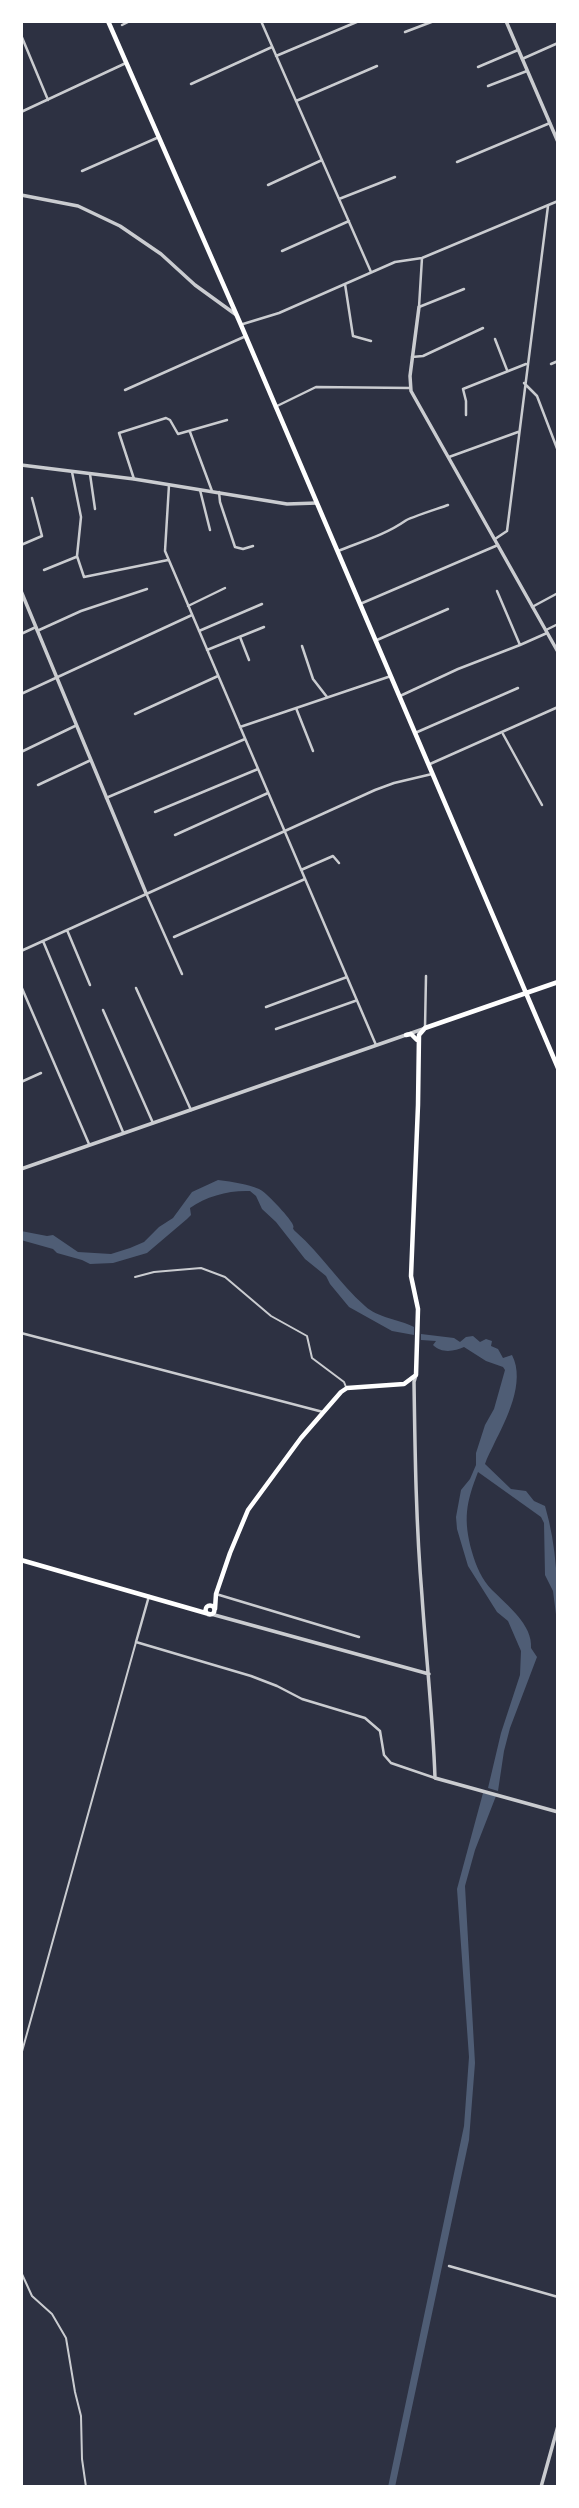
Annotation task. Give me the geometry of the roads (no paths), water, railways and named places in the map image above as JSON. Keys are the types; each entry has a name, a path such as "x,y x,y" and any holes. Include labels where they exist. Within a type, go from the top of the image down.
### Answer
{"main road":[{"path":"108,21 246,336 558,1068"},
{"path":"21,1560 191,1608 212,1611 230,1553 248,1510 323,1412 347,1388 404,1384 417,1372 418,1309 411,1276 419,1035 425,1028 558,982"},
{"path":"406,1035 414,1036 418,1043"}],"street":[{"path":"122,24 130,21"},
{"path":"261,21 371,272"},
{"path":"276,56 359,21"},
{"path":"405,33 434,21"},
{"path":"506,21 558,142"},
{"path":"21,36 48,100"},
{"path":"523,59 558,43"},
{"path":"191,84 272,47"},
{"path":"478,66 518,50"},
{"path":"21,111 126,63"},
{"path":"296,101 377,66"},
{"path":"488,86 527,71"},
{"path":"457,162 550,123"},
{"path":"82,171 159,137"},
{"path":"268,184 322,159"},
{"path":"339,199 395,177"},
{"path":"21,195 78,206 120,226 161,254 210,296 225,304 237,317"},
{"path":"241,325 279,313 395,262 422,257 558,201"},
{"path":"495,539 507,531 548,206"},
{"path":"282,251 349,221"},
{"path":"422,257 410,388 558,652"},
{"path":"345,284 353,336 371,341"},
{"path":"210,296 223,296 224,287"},
{"path":"419,307 464,289"},
{"path":"412,357 422,356 483,328"},
{"path":"125,390 246,336"},
{"path":"495,339 507,370"},
{"path":"551,364 558,361"},
{"path":"466,415 463,389 527,364"},
{"path":"524,383 537,396 558,451"},
{"path":"275,407 316,387 410,388"},
{"path":"134,479 119,433 166,418 170,419 176,433 190,432 227,419"},
{"path":"190,432 212,491"},
{"path":"449,457 518,432"},
{"path":"21,466 134,479 287,504 317,503"},
{"path":"72,472 81,517 77,556 83,575 86,577 168,560"},
{"path":"90,474 95,509"},
{"path":"169,485 164,547 168,560 376,1045"},
{"path":"200,489 210,530"},
{"path":"219,492 235,547 243,549 253,546"},
{"path":"21,545 42,536 32,498"},
{"path":"338,551 399,527 407,519 447,505"},
{"path":"360,604 498,545"},
{"path":"44,570 77,556"},
{"path":"188,606 225,588"},
{"path":"21,634 147,589"},
{"path":"21,591 23,602 37,629 75,726 182,974"},
{"path":"497,591 520,645"},
{"path":"532,607 558,593"},
{"path":"199,631 262,604"},
{"path":"376,640 447,610"},
{"path":"21,694 192,615"},
{"path":"400,696 458,669 520,645 558,624"},
{"path":"207,650 264,627"},
{"path":"240,637 249,660"},
{"path":"302,646 313,679 322,687 327,698"},
{"path":"135,714 218,676"},
{"path":"240,727 391,676"},
{"path":"415,733 518,688"},
{"path":"429,765 558,706"},
{"path":"296,708 313,751"},
{"path":"21,752 75,726"},
{"path":"502,733 542,805"},
{"path":"106,799 245,739"},
{"path":"38,785 91,760"},
{"path":"155,812 258,769"},
{"path":"21,951 284,830 394,783 432,774"},
{"path":"174,835 268,793"},
{"path":"301,870 332,856 339,863"},
{"path":"174,937 305,879"},
{"path":"67,930 90,985"},
{"path":"43,941 123,1133"},
{"path":"21,1169 425,1028 426,976"},
{"path":"266,1007 347,977"},
{"path":"21,986 89,1145"},
{"path":"136,989 191,1110"},
{"path":"276,1030 357,1001"},
{"path":"103,1010 153,1123"},
{"path":"21,1082 41,1073"},
{"path":"21,1333 323,1412"},
{"path":"417,1372 415,1390 422,1595 435,1778"},
{"path":"404,1384 415,1390"},
{"path":"216,1594 359,1637"},
{"path":"149,1596 136,1642 251,1676 302,1699 365,1718 380,1731 384,1755 391,1763 558,1812"},
{"path":"212,1611 429,1674"},
{"path":"449,2266 558,2297"},
{"path":"541,2487 558,2426"}],"lane":[{"path":"135,1276 201,1268 225,1277 265,1312 307,1336 312,1358 344,1382 347,1388"},
{"path":"21,2055 136,1642"},
{"path":"21,2272 32,2296 52,2314 66,2338 81,2416 80,2438 86,2487"}],"water":[{"path":"218,1180 245,1184 262,1191 282,1210 294,1230 365,1306 376,1313 414,1327 414,1335 392,1331 349,1307 326,1276 305,1259 250,1191 203,1200 190,1208 191,1215 147,1253 113,1263 90,1264 21,1240 21,1231 53,1235 78,1252 111,1254 144,1242 173,1218 192,1192"},
{"path":"421,1334 454,1338 460,1342 473,1336 480,1342 486,1339 492,1341 491,1346 498,1349 503,1358 512,1355 516,1366 516,1389 504,1424 485,1464 511,1489 526,1491 534,1501 545,1506 552,1536 558,1630 553,1591 545,1575 544,1523 541,1517 478,1472 467,1511 467,1530 474,1557 485,1582 523,1623 531,1640 531,1648 537,1657 510,1728 498,1791 488,1788 501,1733 520,1675 521,1651 508,1621 497,1612 468,1566 456,1517 461,1490 476,1465 476,1453 485,1425 494,1409 505,1370 464,1347 440,1350 433,1345 436,1341 421,1340"},
{"path":"483,1793 496,1796 475,1850 465,1886 475,2063 469,2140 395,2487 388,2487 464,2126 469,2057 457,1889"}]}
